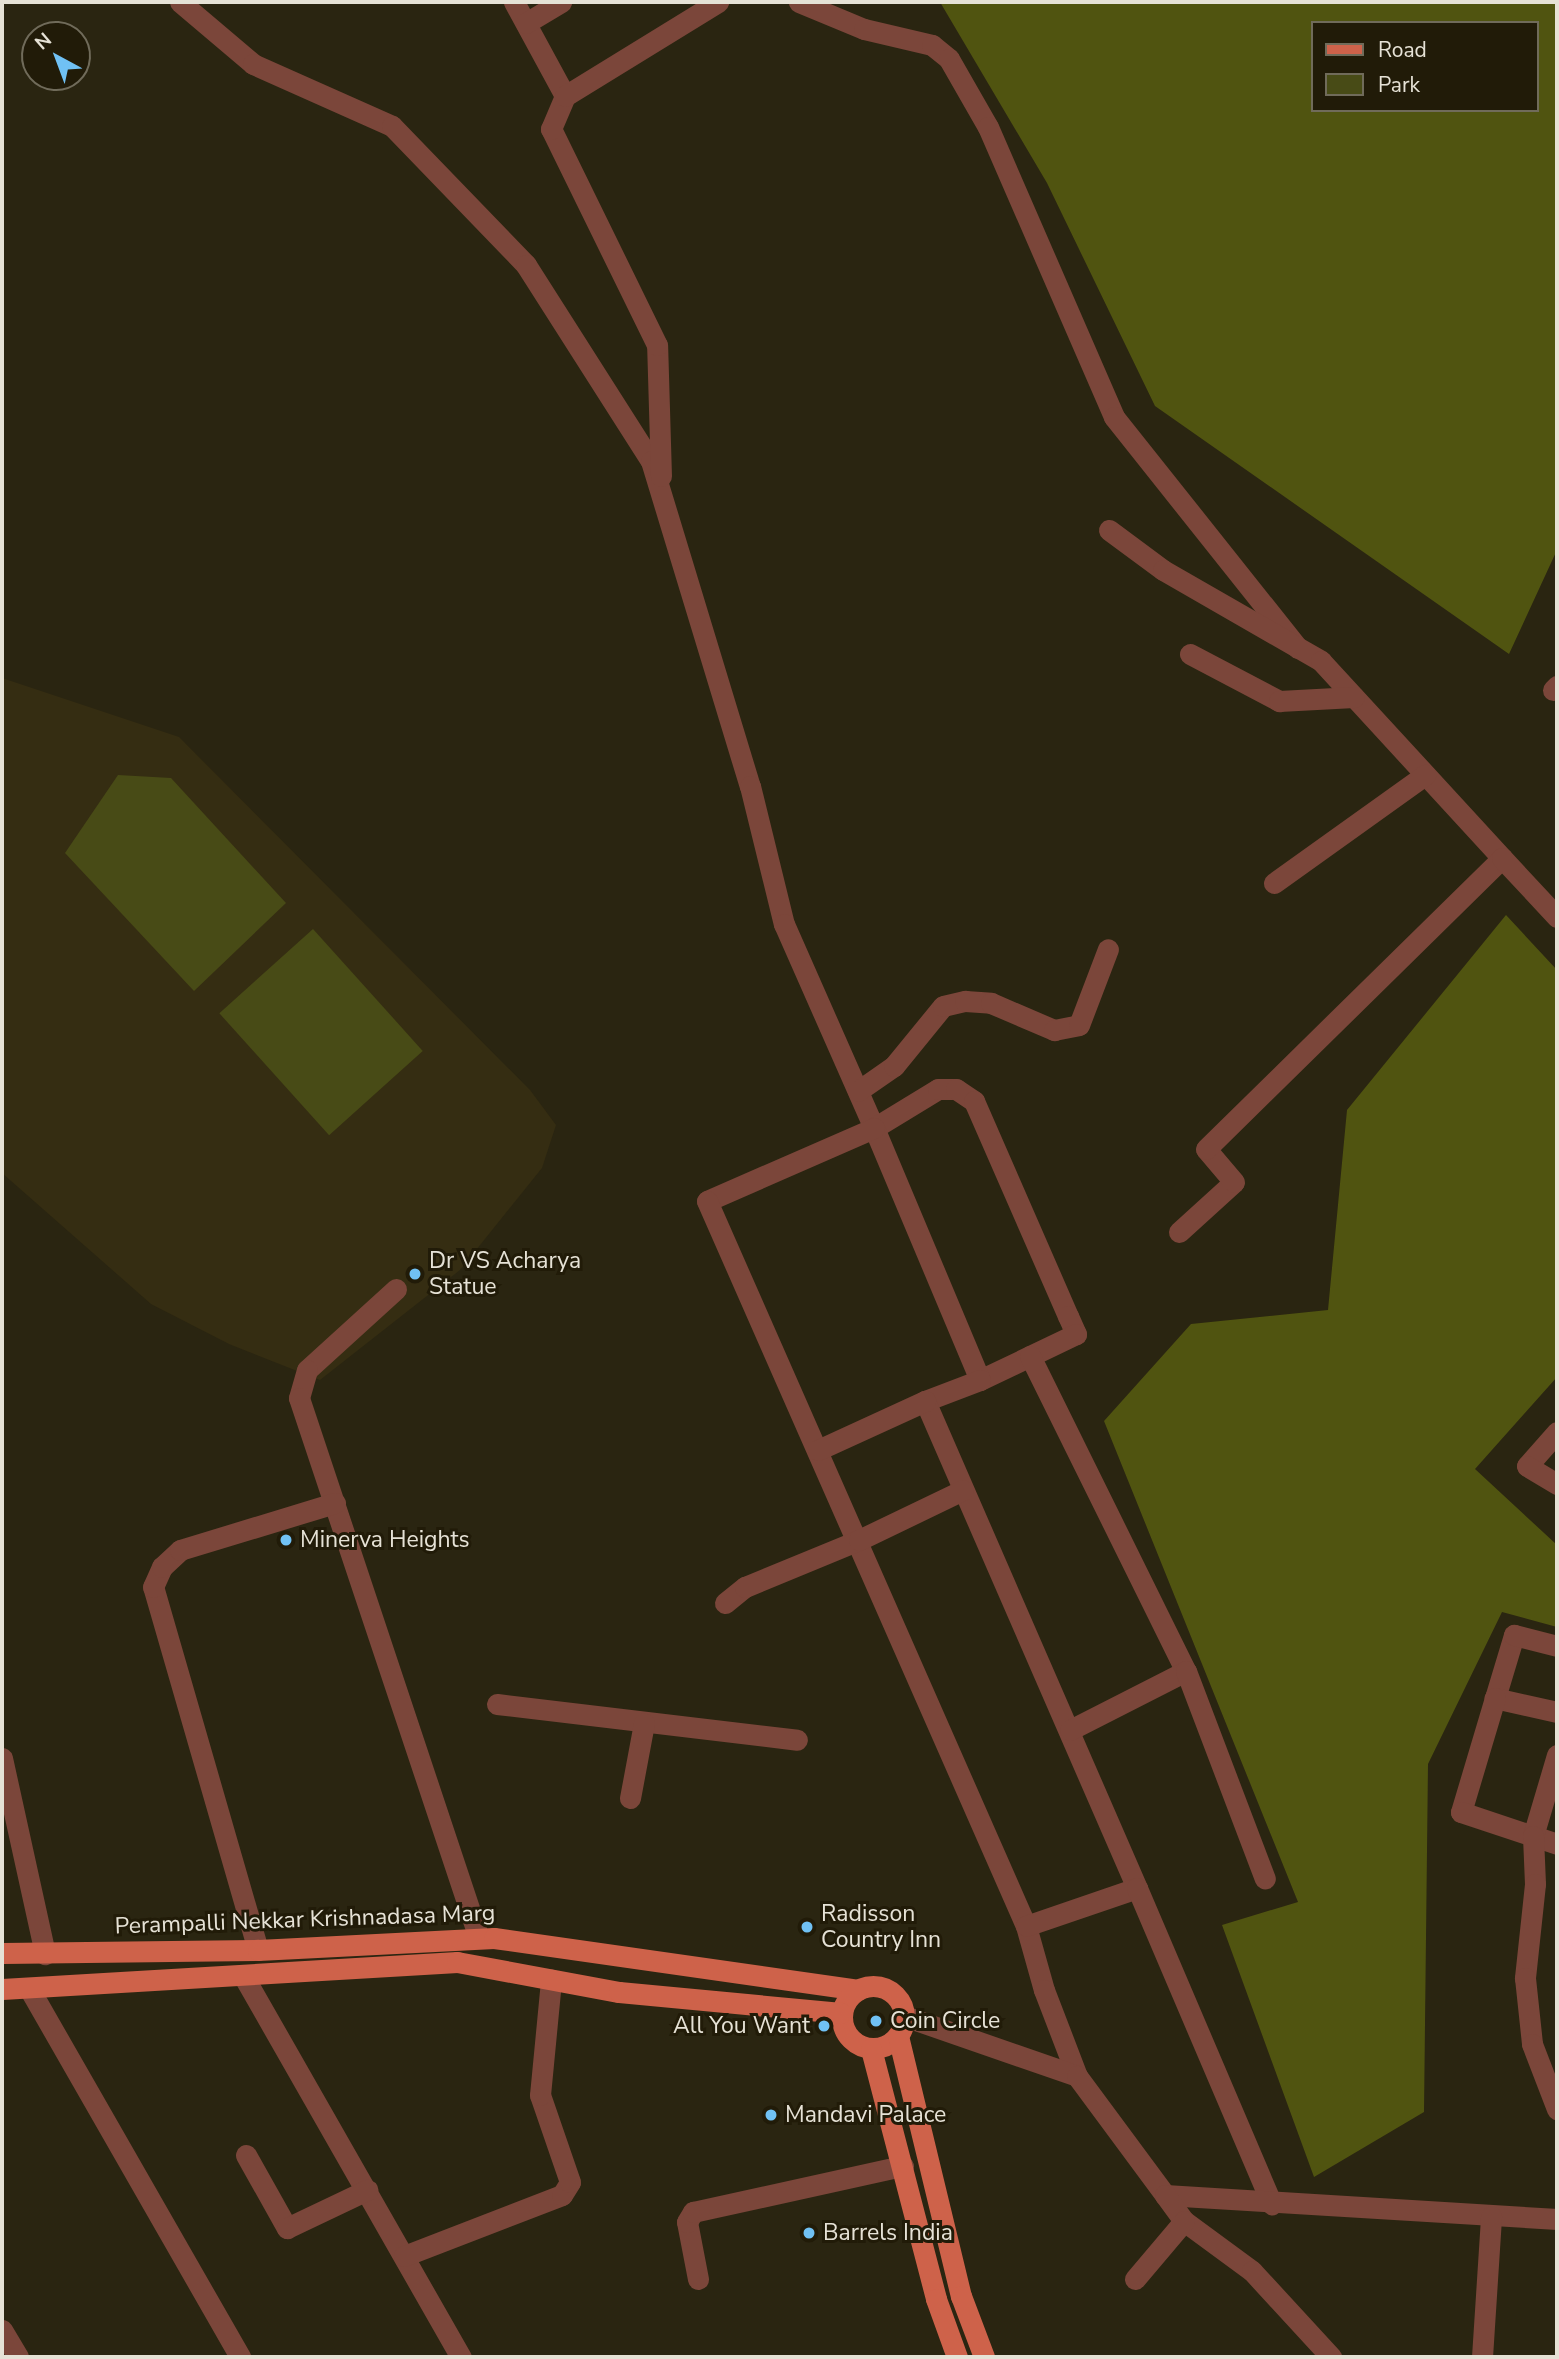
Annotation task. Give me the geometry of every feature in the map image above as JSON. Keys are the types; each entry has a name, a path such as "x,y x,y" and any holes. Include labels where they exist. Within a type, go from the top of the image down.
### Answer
{"main road":[{"name":"Perampalli Nekkar Krishnadasa Marg","path":"2,1953 258,1950 479,1938 858,1990"},
{"name":"Perampalli Nekkar Krishnadasa Marg","path":"2,1989 30,1990 457,1962 619,1992 841,2013"},
{"path":"901,2026 881,2048 871,2049 852,2041 841,2013 858,1990 880,1986 897,1997 901,2026 961,2296 984,2357"},
{"path":"871,2049 936,2300 957,2357"}],"street":[{"path":"180,2 253,64 391,127 421,156 526,265 651,461 750,786 784,924 981,1380"},
{"path":"514,2 565,96"},
{"path":"526,23 561,2"},
{"path":"661,495 657,345 551,129 565,96 718,2"},
{"path":"799,2 864,29 932,46 949,59 988,127 1114,417 1298,648"},
{"path":"1110,530 1172,576 1321,661 1557,917"},
{"path":"1190,654 1279,701 1354,697"},
{"path":"1274,883 1425,775"},
{"path":"1179,1232 1234,1182 1206,1149 1502,858"},
{"path":"858,1091 894,1066 943,1006 965,1001 991,1003 1054,1030 1079,1025 1108,949"},
{"path":"818,1450 925,1401 981,1380 1076,1334 974,1101 956,1090 938,1089 874,1128 707,1201 818,1450 859,1541 1026,1926 1044,1990 1077,2076 1184,2221 1252,2270 1331,2357"},
{"path":"396,1289 307,1370 300,1384 299,1398 479,1938"},
{"path":"1030,1356 1186,1671 1265,1878"},
{"path":"925,1401 1070,1730 1272,2204"},
{"path":"1557,1432 1527,1466 1557,1484"},
{"path":"725,1603 745,1587 859,1541 963,1490"},
{"path":"258,1950 153,1587 162,1567 180,1550 335,1503"},
{"path":"1557,1646 1514,1635 1461,1812 1557,1844"},
{"path":"1070,1730 1186,1671"},
{"path":"1495,1698 1557,1712"},
{"path":"497,1704 797,1740"},
{"path":"630,1798 644,1723"},
{"path":"1557,1755 1533,1836 1535,1884 1525,1978 1532,2044 1557,2109"},
{"path":"2,1758 46,1954"},
{"path":"1026,1926 1137,1888"},
{"path":"244,1977 461,2357"},
{"path":"404,2256 562,2196 570,2182 540,2095 551,1980"},
{"path":"30,1990 240,2357"},
{"path":"901,2026 1077,2076"},
{"path":"901,2026 976,2041"},
{"path":"246,2155 287,2228 367,2190"},
{"path":"698,2278 687,2222 693,2212 903,2166"},
{"path":"1165,2195 1272,2204 1557,2219"},
{"path":"1482,2357 1491,2216"},
{"path":"1135,2279 1184,2221"},
{"path":"2,2330 18,2357"}],"shaded area":[{"path":"940,2 1557,2 1557,550 1509,654 1155,406 1047,183"},
{"path":"2,678 179,737 530,1090 556,1125 542,1168 460,1270 320,1380 229,1344 151,1304 2,1173"},
{"path":"1506,915 1557,970 1557,1377 1475,1469 1557,1545 1557,1627 1502,1612 1428,1764 1424,2112 1314,2177 1222,1925 1298,1902 1104,1421 1191,1324 1328,1310 1347,1110"}],"green space":[{"path":"118,775 171,778 286,903 194,991 65,853"},
{"path":"313,929 423,1051 329,1135 219,1013"}],"place":[{"name":"Dr VS Acharya Statue","path":"415,1274"},
{"name":"Minerva Heights","path":"286,1540"},
{"name":"Radisson Country Inn","path":"807,1927"},
{"name":"Coin Circle","path":"876,2021"},
{"name":"All You Want","path":"824,2026"},
{"name":"Mandavi Palace","path":"771,2115"},
{"name":"Barrels India","path":"809,2233"}]}
